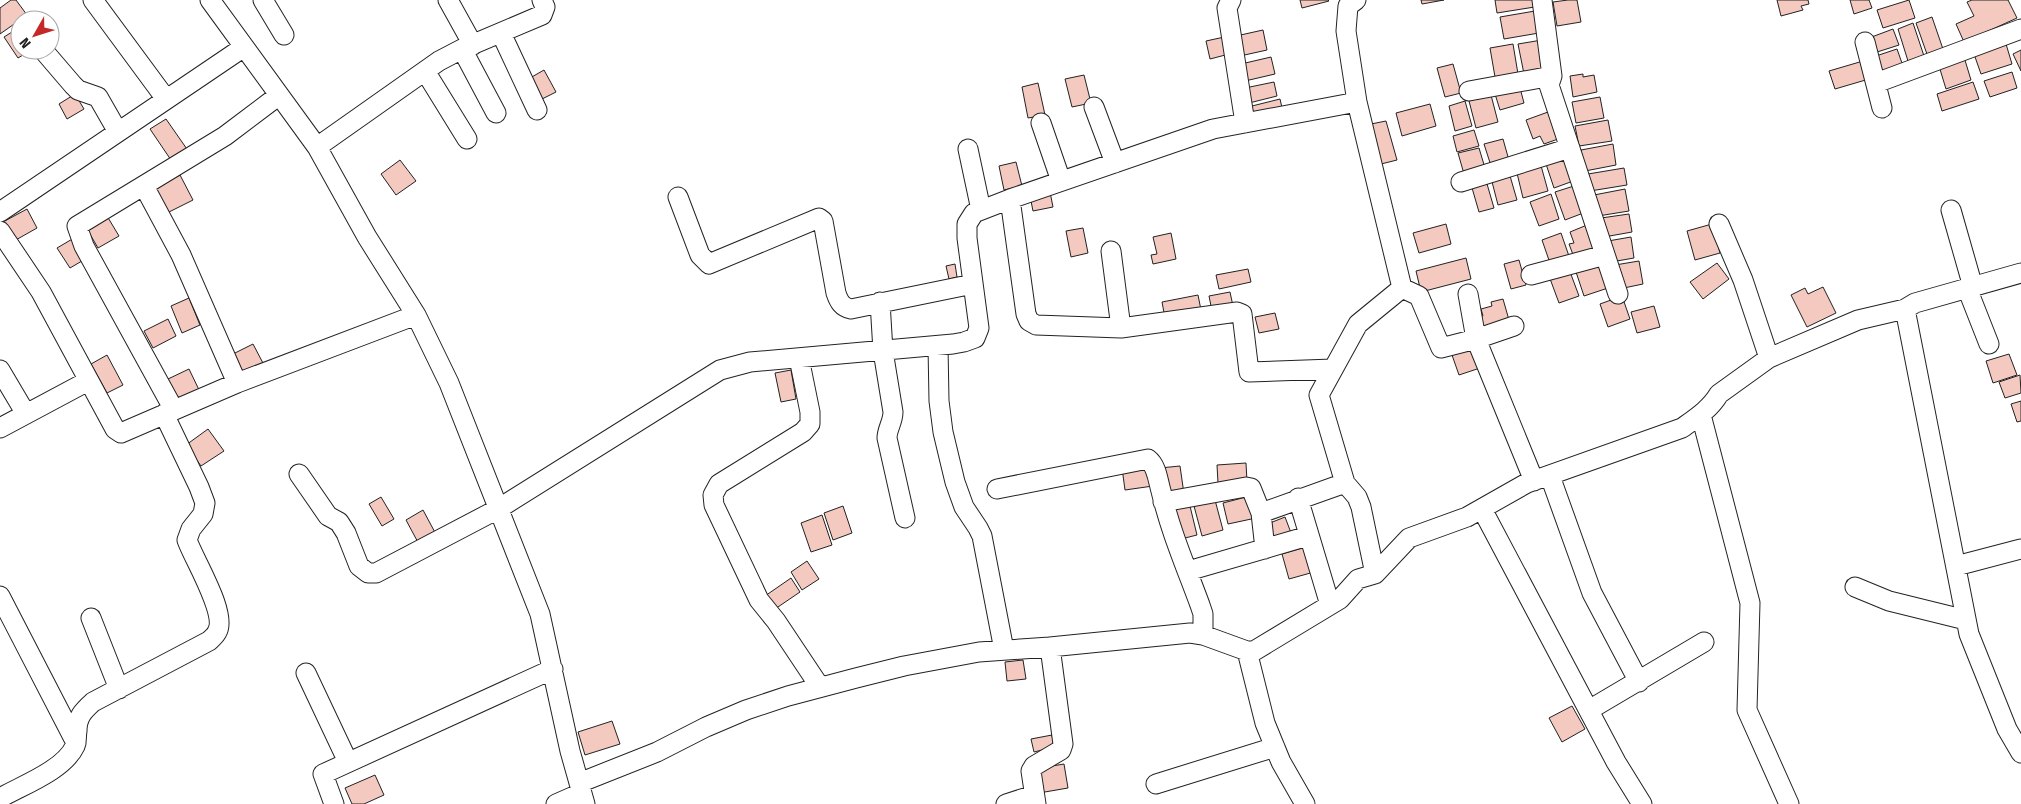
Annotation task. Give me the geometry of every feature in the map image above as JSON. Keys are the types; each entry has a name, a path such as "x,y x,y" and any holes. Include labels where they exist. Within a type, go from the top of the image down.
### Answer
{"street":[{"path":"93,0 166,100"},
{"path":"210,0 278,96 317,147 367,237 416,315 449,383 540,614 559,704 582,794"},
{"path":"263,0 284,35"},
{"path":"448,0 496,113"},
{"path":"317,147 425,71 468,47 542,14 545,7 542,0"},
{"path":"1231,0 1228,8 1245,123"},
{"path":"1356,0 1348,6 1346,31 1357,102 1402,288"},
{"path":"1542,0 1552,76 1549,85 1618,294"},
{"path":"1876,83 2021,29"},
{"path":"500,33 537,110"},
{"path":"1866,42 1882,108"},
{"path":"0,212 244,47"},
{"path":"52,60 78,90 98,97 118,132"},
{"path":"425,71 467,139"},
{"path":"1469,92 1552,76"},
{"path":"0,798 60,765 70,756 76,744 79,714 93,702 209,641 217,632 220,622 216,607 187,540 191,529 203,514 205,503 169,412 84,246 77,226 225,136 278,96"},
{"path":"299,474 323,510 328,516 338,522 346,533 359,566 368,573 376,573 498,509 720,370 750,362 938,346 964,342 974,338 979,328 967,224 974,213 1213,129 1357,102"},
{"path":"1094,107 1115,163"},
{"path":"1041,123 1061,182"},
{"path":"1461,182 1570,148"},
{"path":"968,149 981,210"},
{"path":"144,186 181,255 237,383"},
{"path":"678,197 700,255 709,264 819,218 823,221 836,293 841,304 851,309 973,284"},
{"path":"1010,199 1026,314 1029,321 1036,325 1121,328 1237,312 1242,314 1249,372 1333,369"},
{"path":"1951,210 1970,288 1989,344"},
{"path":"1719,224 1743,280 1769,358"},
{"path":"0,231 41,292 115,430 122,433 237,383 416,315"},
{"path":"1112,252 1121,328"},
{"path":"1531,275 1605,255"},
{"path":"556,804 582,794 657,752 706,727 746,710 820,687 921,662 979,652 1190,633 1203,635 1247,651 1254,651 1340,599 1358,579 1375,574 1408,538 1482,509 1511,491 1542,478 1682,428 1701,414 1714,402 1719,394 1769,358 1858,320 1905,309 1915,303 2021,273"},
{"path":"1402,288 1420,296 1441,348 1514,326"},
{"path":"1375,574 1361,507 1357,497 1345,483 1319,395 1358,324 1402,288"},
{"path":"1468,294 1476,339 1542,478 1592,593 1639,682"},
{"path":"880,302 883,350 893,412 893,420 887,432 887,438 906,518"},
{"path":"1905,309 1968,634 2004,720 2021,753"},
{"path":"938,346 939,401 944,432 964,507 982,536 1004,650"},
{"path":"799,358 810,412 810,424 803,432 719,484 713,495 714,505 759,600 776,620 820,687"},
{"path":"0,370 26,414"},
{"path":"0,428 88,381"},
{"path":"1701,414 1750,603 1747,710 1789,804"},
{"path":"997,489 1148,459 1152,462 1155,469 1163,502 1203,614 1203,635"},
{"path":"1261,513 1298,498 1345,483"},
{"path":"1163,502 1246,487 1250,488 1254,492 1261,513 1265,548"},
{"path":"1298,498 1330,605"},
{"path":"1482,509 1616,762 1642,804"},
{"path":"1188,571 1308,536"},
{"path":"1956,566 2021,549"},
{"path":"1856,587 1889,601 1966,620"},
{"path":"0,596 76,744"},
{"path":"91,618 119,689"},
{"path":"1589,710 1704,642"},
{"path":"1006,804 1035,799 1032,771 1034,766 1055,756 1061,750 1063,744 1050,647"},
{"path":"1247,651 1265,723 1280,762 1305,804"},
{"path":"334,804 323,774 553,669"},
{"path":"306,673 348,762"},
{"path":"1156,784 1275,747"}],"building":[{"path":"11,0 16,0 23,10 10,10 10,27 0,34 0,8"},
{"path":"1300,0 1328,0 1329,1 1302,8"},
{"path":"1421,0 1444,0 1422,4"},
{"path":"1495,0 1540,0 1541,6 1497,13"},
{"path":"1577,0 1581,22 1557,26 1553,2"},
{"path":"1777,0 1808,0 1809,4 1801,6 1803,10 1781,16"},
{"path":"1850,0 1869,0 1872,8 1854,14"},
{"path":"1909,0 1915,18 1883,28 1877,10"},
{"path":"1972,0 2008,0 2017,18 1964,42 1956,24 1974,16 1967,2"},
{"path":"1535,11 1539,33 1504,39 1500,17"},
{"path":"1932,17 1944,52 1928,57 1916,23"},
{"path":"1913,23 1924,56 1908,61 1898,29"},
{"path":"1893,29 1899,45 1874,53 1869,38"},
{"path":"1263,30 1267,50 1240,56 1236,36"},
{"path":"10,33 10,46 4,37"},
{"path":"1229,36 1233,53 1210,59 1206,41"},
{"path":"1542,40 1548,70 1524,74 1518,44"},
{"path":"1513,44 1518,74 1495,77 1490,48"},
{"path":"2006,44 2012,64 1981,74 1974,54"},
{"path":"1897,49 1903,66 1881,73 1876,56"},
{"path":"2021,50 2021,71 2013,54"},
{"path":"1271,57 1275,74 1245,81 1241,64"},
{"path":"1964,57 1971,80 1946,89 1939,66"},
{"path":"1863,61 1869,79 1835,89 1829,71"},
{"path":"1453,64 1461,93 1445,97 1437,68"},
{"path":"544,70 556,92 542,99 530,78"},
{"path":"2012,72 2017,88 1990,97 1984,81"},
{"path":"1583,74 1583,77 1594,75 1597,92 1573,97 1570,76"},
{"path":"1084,75 1091,103 1072,107 1065,79"},
{"path":"1274,82 1277,96 1249,103 1245,88"},
{"path":"1973,82 1979,99 1942,111 1937,94"},
{"path":"1038,83 1045,115 1028,118 1022,87"},
{"path":"1520,88 1524,103 1500,110 1495,94"},
{"path":"75,94 84,109 67,119 59,104"},
{"path":"1491,95 1498,122 1476,128 1469,101"},
{"path":"1600,97 1604,118 1576,123 1572,102"},
{"path":"1280,99 1283,112 1254,117 1252,106"},
{"path":"1465,101 1472,126 1455,131 1449,106"},
{"path":"1430,104 1436,126 1402,136 1396,113"},
{"path":"1548,112 1558,139 1544,144 1540,136 1533,139 1526,120"},
{"path":"166,119 189,152 173,163 150,129"},
{"path":"1608,120 1612,141 1579,146 1575,126"},
{"path":"1386,121 1397,160 1381,164 1371,124"},
{"path":"1474,130 1479,146 1457,152 1453,136"},
{"path":"1503,139 1510,164 1492,169 1484,144"},
{"path":"1613,144 1616,165 1585,171 1581,150"},
{"path":"1479,148 1485,168 1464,174 1458,153"},
{"path":"1568,156 1576,180 1554,188 1546,164"},
{"path":"400,160 416,181 396,195 381,174"},
{"path":"1016,162 1022,186 1004,190 999,166"},
{"path":"1540,162 1548,191 1523,198 1516,169"},
{"path":"1624,168 1627,185 1590,191 1588,174"},
{"path":"1508,169 1517,200 1498,205 1490,174"},
{"path":"180,175 193,200 165,214 153,189"},
{"path":"1485,177 1494,208 1479,212 1470,181"},
{"path":"1577,185 1586,212 1565,220 1555,192"},
{"path":"1625,189 1629,211 1598,216 1594,195"},
{"path":"1050,192 1053,207 1033,211 1030,196"},
{"path":"1551,194 1559,219 1539,226 1530,202"},
{"path":"27,209 37,228 14,241 3,222"},
{"path":"1629,214 1632,232 1604,237 1601,218"},
{"path":"107,216 119,236 98,248 87,229"},
{"path":"1446,224 1451,244 1419,253 1413,233"},
{"path":"1712,224 1720,253 1695,260 1687,231"},
{"path":"1587,225 1597,252 1575,260 1569,244 1574,243 1570,232"},
{"path":"1083,228 1088,253 1071,257 1066,231"},
{"path":"1171,233 1176,259 1153,264 1151,255 1157,254 1153,237"},
{"path":"1561,233 1570,259 1551,266 1542,240"},
{"path":"1631,237 1634,258 1611,262 1608,241"},
{"path":"74,238 87,258 70,268 57,248"},
{"path":"1466,258 1471,279 1421,292 1416,271"},
{"path":"1519,260 1526,285 1511,289 1504,264"},
{"path":"1639,261 1643,284 1619,289 1615,265"},
{"path":"1717,263 1729,279 1703,299 1690,282"},
{"path":"955,264 957,277 949,279 946,266"},
{"path":"1600,264 1608,288 1584,296 1576,272"},
{"path":"1248,269 1251,282 1219,289 1216,275"},
{"path":"1569,269 1579,296 1559,303 1549,276"},
{"path":"1823,287 1836,313 1807,327 1791,295 1805,288 1808,294"},
{"path":"1230,292 1233,306 1212,311 1209,296"},
{"path":"1198,295 1201,310 1165,318 1162,302"},
{"path":"1622,296 1630,319 1608,327 1600,304"},
{"path":"189,298 200,325 182,333 171,306"},
{"path":"1503,299 1509,320 1480,327 1477,317 1483,316 1481,309 1492,306 1491,302"},
{"path":"1654,306 1660,327 1637,333 1631,312"},
{"path":"1275,313 1279,329 1259,333 1255,317"},
{"path":"168,319 176,336 153,348 144,331"},
{"path":"253,344 264,365 242,376 231,355"},
{"path":"1473,347 1480,368 1459,375 1452,355"},
{"path":"2009,354 2017,375 1993,383 1986,361"},
{"path":"107,355 123,385 107,393 91,364"},
{"path":"189,369 201,394 179,404 168,379"},
{"path":"791,370 796,399 781,402 775,373"},
{"path":"2020,375 2021,393 2005,398 1999,382"},
{"path":"2021,401 2021,421 2017,422 2011,404"},
{"path":"208,429 224,451 201,466 186,445"},
{"path":"1150,463 1153,486 1125,490 1122,468"},
{"path":"1246,463 1247,482 1218,483 1217,465"},
{"path":"1180,466 1184,494 1164,496 1160,468"},
{"path":"1250,496 1256,518 1228,524 1223,503"},
{"path":"381,497 394,519 382,526 369,504"},
{"path":"1215,500 1223,530 1202,536 1194,506"},
{"path":"1189,502 1197,535 1181,539 1173,506"},
{"path":"843,506 852,533 833,540 824,513"},
{"path":"423,510 438,538 421,548 406,520"},
{"path":"822,515 832,545 811,552 801,523"},
{"path":"1285,517 1293,538 1273,546 1265,525"},
{"path":"1306,547 1314,572 1289,579 1282,554"},
{"path":"807,561 819,579 802,590 791,572"},
{"path":"791,578 800,592 775,609 765,596"},
{"path":"1023,660 1026,679 1007,681 1005,662"},
{"path":"1572,706 1585,729 1562,742 1549,718"},
{"path":"612,721 620,744 585,755 578,732"},
{"path":"1052,735 1054,747 1034,752 1031,739"},
{"path":"1064,764 1068,788 1039,793 1034,769"},
{"path":"375,775 384,795 364,804 352,804 345,788"}]}
